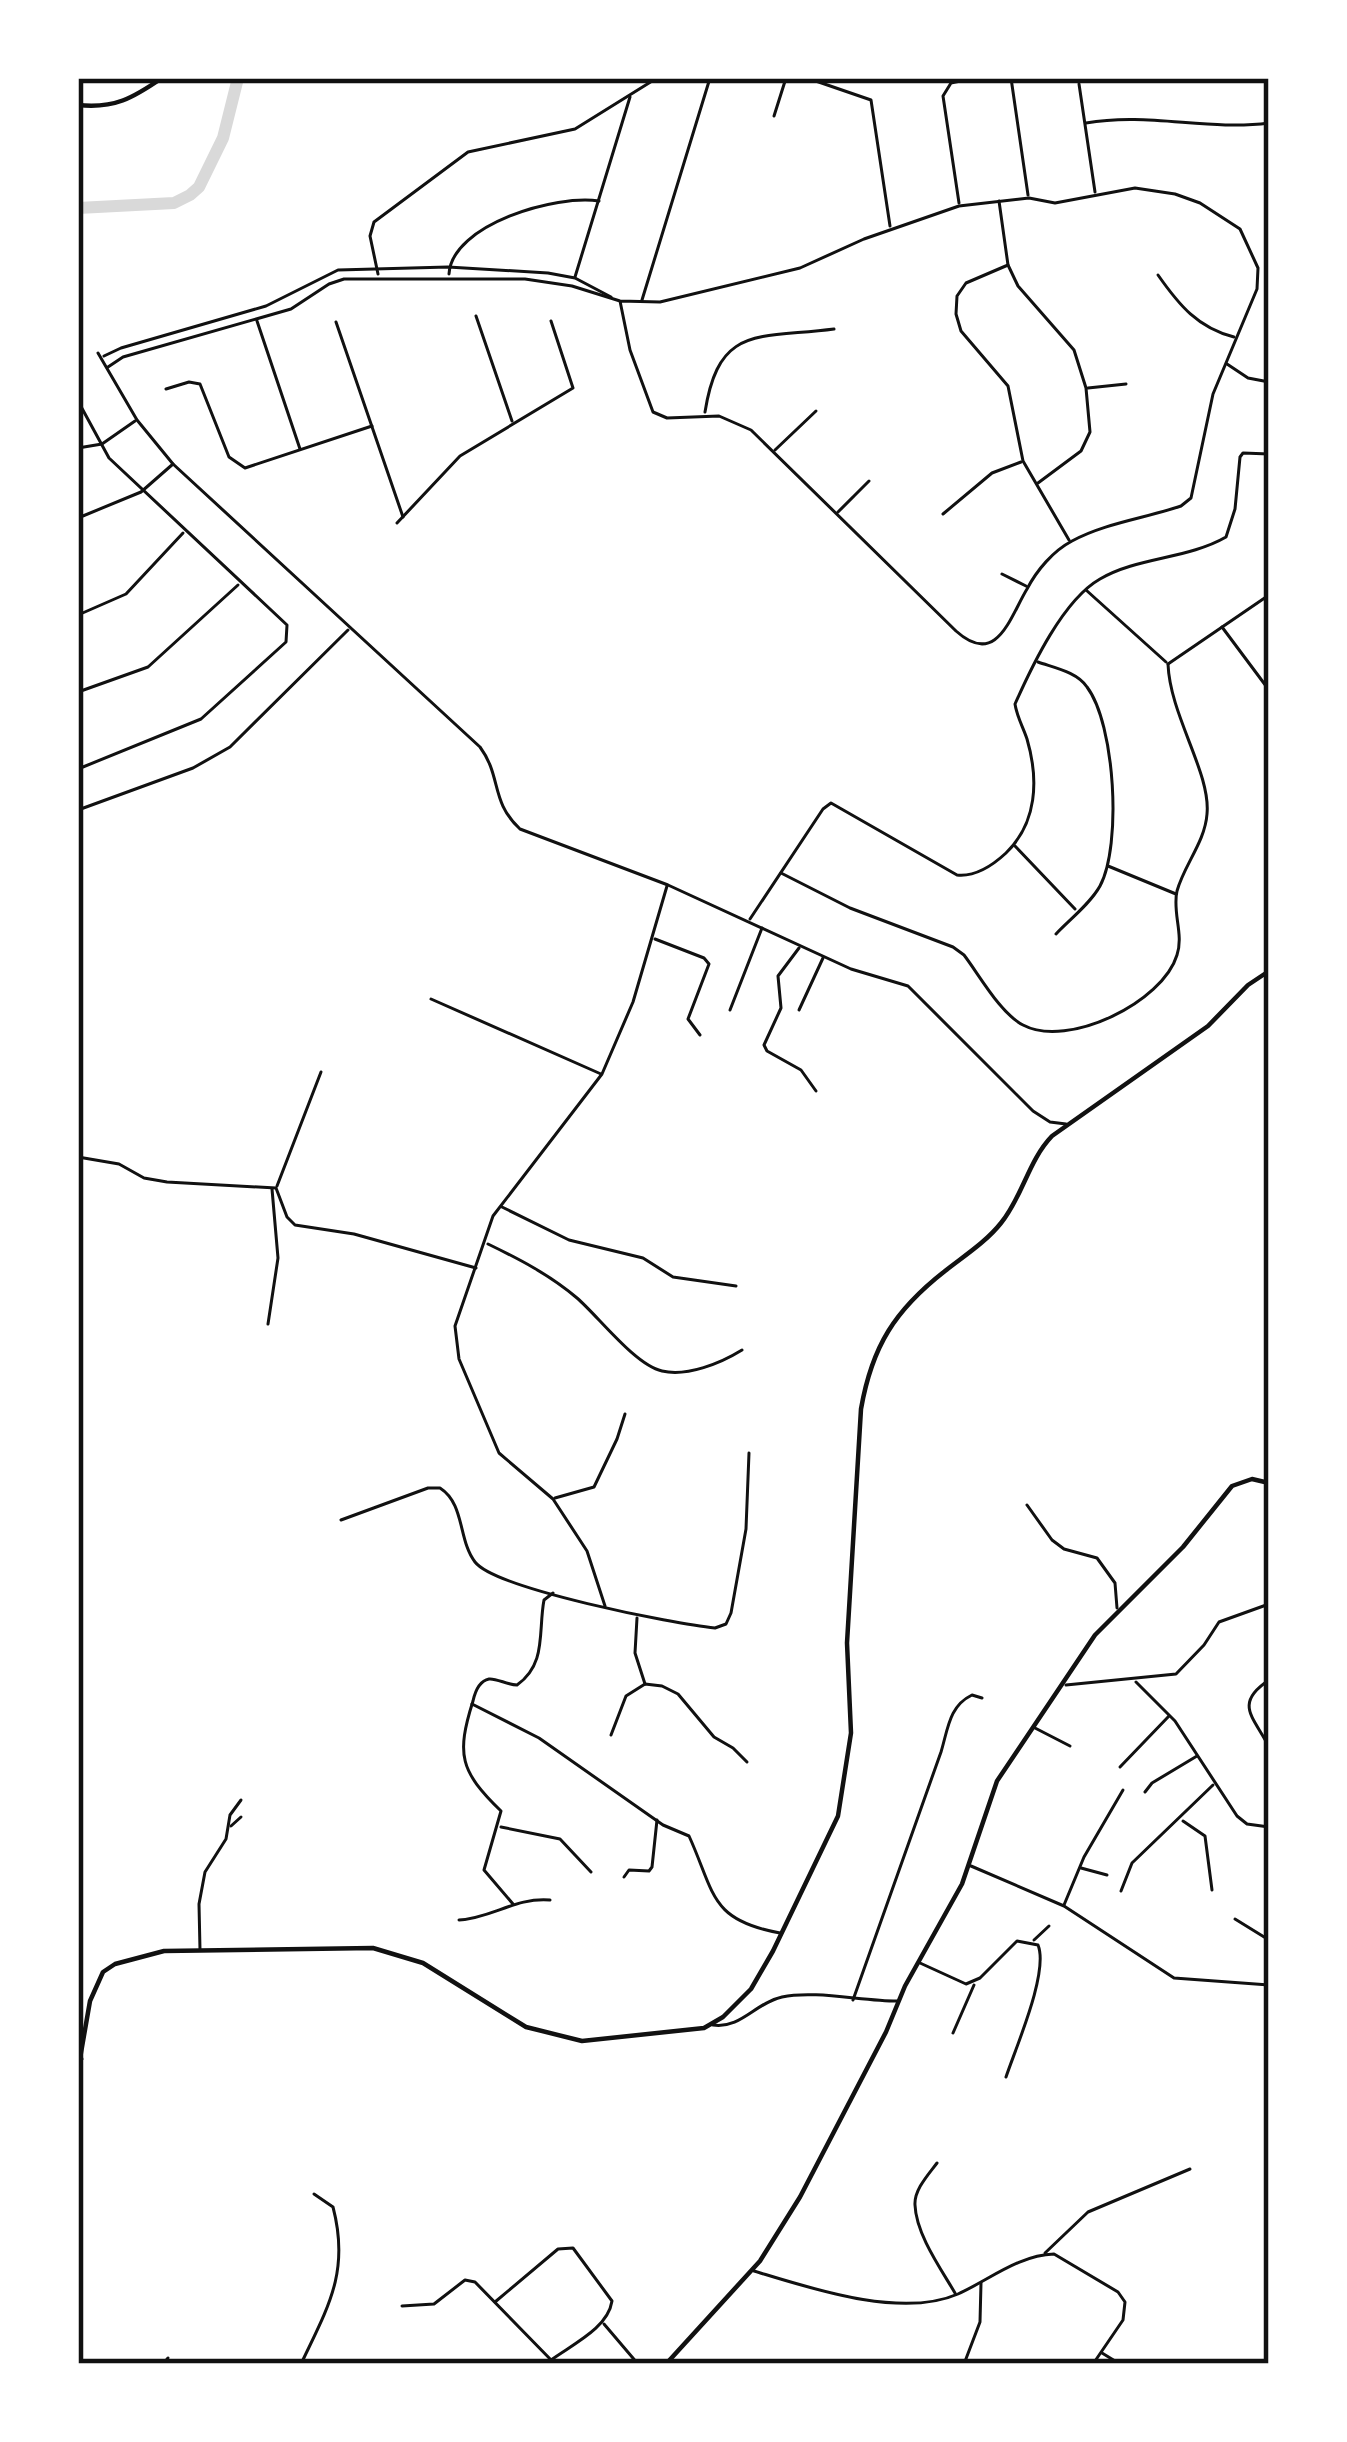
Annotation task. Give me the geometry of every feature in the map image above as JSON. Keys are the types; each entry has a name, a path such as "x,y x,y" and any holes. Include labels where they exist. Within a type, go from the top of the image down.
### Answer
{"street":[{"path":"78,106 104,108 129,101 162,78"},
{"path":"378,276 370,236 374,222 463,155 497,143 575,129 657,78"},
{"path":"641,303 710,78"},
{"path":"775,116 786,78"},
{"path":"807,78 871,100 890,229"},
{"path":"959,206 943,96 951,83 974,78"},
{"path":"1011,78 1029,198"},
{"path":"1079,84 1096,194"},
{"path":"572,286 630,95"},
{"path":"1087,122 1127,117 1219,127 1269,123"},
{"path":"108,367 122,356 291,309 344,279 448,276 572,286 641,303 800,268 890,229 959,206 1029,198 1054,203 1136,188 1175,194 1220,214 1240,230 1258,268 1257,289 1225,363 1201,442 1191,498 1070,542 1028,587 1005,632 986,644 969,641 751,430 705,414 667,418 653,412 630,350 620,301"},
{"path":"448,276 459,250 507,215 578,200 599,201"},
{"path":"999,200 1008,265 1018,286 1074,350 1086,388 1090,432 1081,451 1035,485"},
{"path":"1008,265 966,283 957,296 956,314 962,331 1008,386 1023,461 1070,542"},
{"path":"612,299 575,278 448,267 338,270 266,306 100,356 137,420 173,464 480,747 492,764 502,810 520,829 668,885 823,958 908,986 1033,1111 1050,1122 1067,1125"},
{"path":"1158,275 1199,322 1236,338"},
{"path":"308,286 313,294"},
{"path":"266,306 270,316"},
{"path":"476,316 512,421"},
{"path":"257,320 301,451"},
{"path":"397,523 460,456 574,388 551,321"},
{"path":"336,322 403,517"},
{"path":"705,414 718,362 733,346 834,328"},
{"path":"182,332 185,340"},
{"path":"1225,363 1248,378 1269,382"},
{"path":"166,389 200,383 229,457 245,468 372,426"},
{"path":"1086,388 1126,384"},
{"path":"78,401 109,458 287,625 286,642 201,719 78,769"},
{"path":"773,451 815,411"},
{"path":"78,448 102,444 137,420"},
{"path":"749,920 831,802 957,875 988,868 1014,845 1030,820 1033,805 1033,772 1016,704 1061,619 1101,578 1226,537 1235,509 1238,463 1244,453 1269,454"},
{"path":"943,514 992,473 1023,461"},
{"path":"78,518 141,492 173,464"},
{"path":"837,514 869,481"},
{"path":"78,614 126,594 184,532"},
{"path":"1002,574 1028,587"},
{"path":"78,692 148,667 241,583"},
{"path":"781,873 850,908 953,947 1018,1023 1035,1030 1064,1033 1097,1025 1168,974 1180,940 1176,894 1208,813 1201,777 1174,712 1168,664 1085,590"},
{"path":"1168,664 1269,595"},
{"path":"1221,626 1269,690"},
{"path":"78,810 193,768 230,747 349,629"},
{"path":"1038,662 1085,682 1100,711 1112,772 1114,805 1100,887 1056,934"},
{"path":"1014,845 1077,912"},
{"path":"1106,866 1176,894"},
{"path":"605,1606 587,1551 554,1498 499,1453 459,1359 455,1337 457,1315 487,1244 493,1216 602,1074 620,1037 668,885"},
{"path":"730,1010 763,928"},
{"path":"653,938 709,964 688,1019 700,1035"},
{"path":"801,947 778,976 781,1008 764,1045 801,1070 817,1091"},
{"path":"799,1010 823,958"},
{"path":"713,2025 751,1989 833,1827 848,1765 852,1712 847,1642 861,1409 866,1376 891,1322 1001,1223 1038,1151 1067,1125 1208,1026 1266,971"},
{"path":"431,999 602,1074"},
{"path":"268,1324 278,1258 274,1188 322,1072"},
{"path":"78,1156 119,1164 144,1178 167,1182 274,1188"},
{"path":"274,1188 295,1225 354,1234 478,1268"},
{"path":"501,1206 559,1236 643,1258 673,1276 736,1286"},
{"path":"487,1244 576,1297 654,1369 694,1369 742,1350"},
{"path":"554,1498 594,1487 625,1414"},
{"path":"341,1520 428,1488 440,1488 453,1500 476,1564 485,1572 579,1603 715,1628 730,1618 746,1529 749,1453"},
{"path":"666,2364 752,2270 800,2197 969,1865 988,1800 1095,1635 1183,1547 1232,1486 1252,1479 1269,1483"},
{"path":"1027,1505 1064,1550 1097,1558 1115,1583 1118,1610"},
{"path":"513,1904 484,1870 501,1810 476,1786 461,1752 472,1704 483,1681 492,1678 517,1685 531,1674 542,1642 544,1600 555,1592"},
{"path":"1064,1685 1176,1674 1219,1622 1269,1604"},
{"path":"638,1616 634,1653 646,1684"},
{"path":"1135,1680 1170,1715 1246,1825 1269,1827"},
{"path":"1269,1680 1248,1703 1269,1747"},
{"path":"610,1735 622,1700 646,1684"},
{"path":"646,1684 678,1694 714,1737 747,1762"},
{"path":"853,2000 951,1713 963,1699 982,1698"},
{"path":"472,1704 538,1738 657,1820 689,1836 720,1909 749,1926 782,1933"},
{"path":"1120,1767 1170,1715"},
{"path":"1034,1727 1070,1746"},
{"path":"1145,1792 1198,1756"},
{"path":"1121,1891 1132,1863 1214,1784"},
{"path":"1064,1906 1124,1790"},
{"path":"230,1827 230,1815 241,1800"},
{"path":"200,1952 200,1890 205,1871 230,1827 241,1817"},
{"path":"624,1877 629,1870 652,1867 657,1820"},
{"path":"1181,1820 1204,1836 1212,1890"},
{"path":"499,1826 560,1839 591,1872"},
{"path":"969,1865 1064,1906 1174,1978 1269,1985"},
{"path":"1080,1868 1107,1875"},
{"path":"458,1920 485,1918 531,1898 550,1900"},
{"path":"1235,1919 1269,1940"},
{"path":"919,1962 966,1984 1017,1941 1032,1941 1049,1926"},
{"path":"1006,2077 1039,1973 1042,1955 1032,1941"},
{"path":"78,2071 90,2001 103,1972 144,1956 373,1948 423,1963 526,2026 582,2041 736,2024 782,1997 898,2001"},
{"path":"953,2032 976,1980"},
{"path":"78,2048 82,2059"},
{"path":"937,2163 914,2203 956,2295"},
{"path":"752,2270 863,2299 907,2302 956,2295 1043,2254 1088,2212 1190,2169"},
{"path":"301,2364 336,2288 341,2252 333,2207 314,2194"},
{"path":"403,2306 434,2304 465,2280 475,2282 553,2362 603,2322 612,2309 612,2301 567,2246 495,2302"},
{"path":"1043,2254 1066,2258 1122,2297 1126,2314 1093,2364"},
{"path":"964,2364 980,2322 981,2282"},
{"path":"603,2322 638,2364"},
{"path":"1101,2352 1120,2364"},
{"path":"164,2364 168,2358"}],"waterway":[{"path":"78,208 174,203 190,195 199,187 223,138 238,78"}]}
